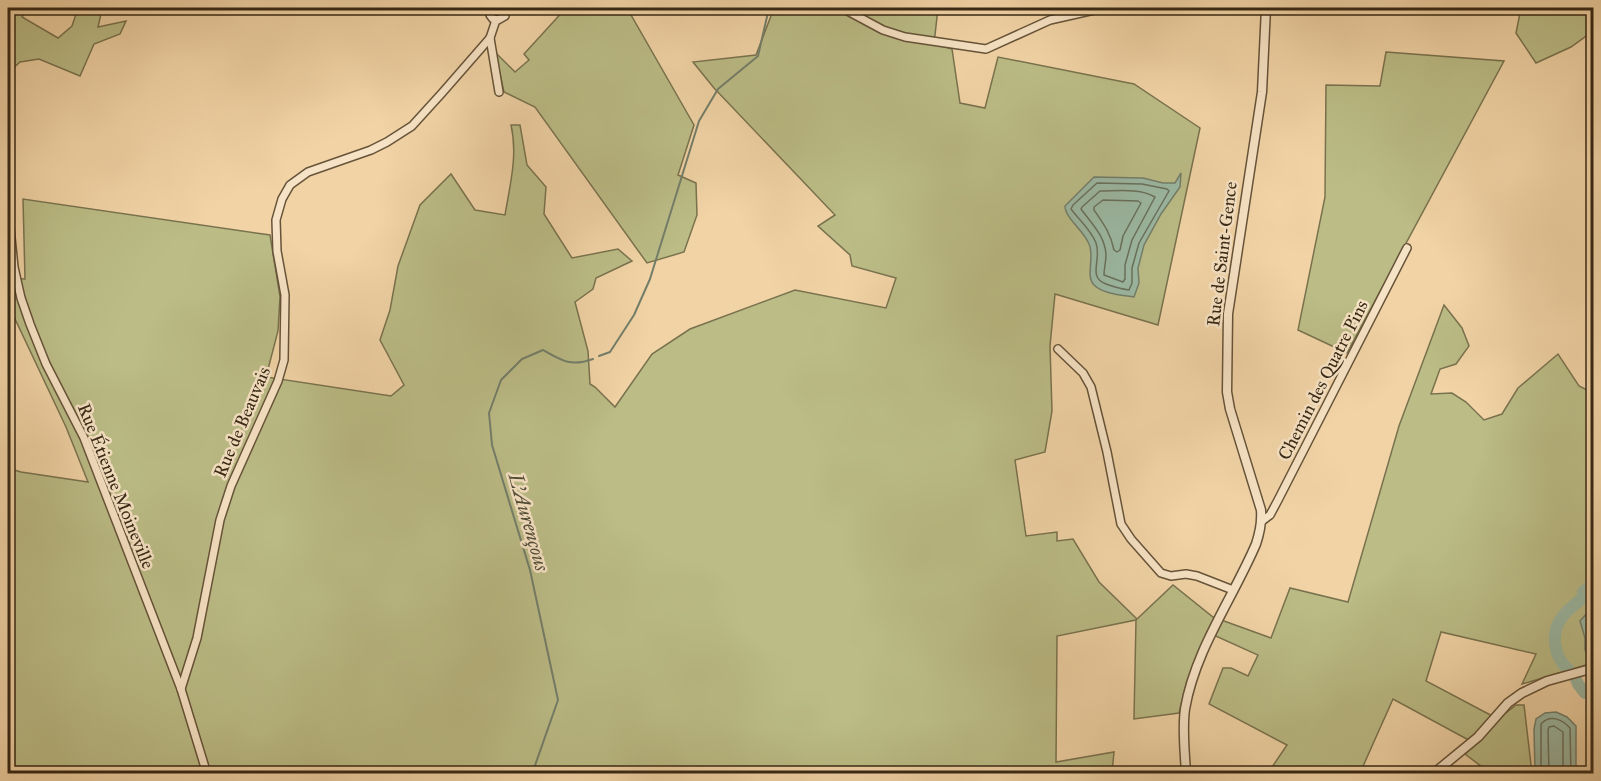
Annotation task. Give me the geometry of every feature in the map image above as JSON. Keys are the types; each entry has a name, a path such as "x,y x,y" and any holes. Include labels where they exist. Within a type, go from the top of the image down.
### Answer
{"street":[{"path":"491,8 490,15 496,20"},
{"name":"Rue de Beauvais","path":"181,689 197,638 220,520 231,486 278,381 284,360 285,295 277,250 276,220 282,199 290,184 308,172 371,150 412,126 490,38 496,20 503,18 505,8"},
{"path":"842,8 883,30 905,37 986,49 1050,20 1103,8"},
{"name":"Rue de Saint-Gence","path":"1186,774 1184,734 1188,697 1203,654 1261,532 1261,510 1230,409 1227,392 1228,314 1262,92 1266,8"},
{"path":"490,38 499,92"},
{"name":"Rue Étienne Moineville","path":"8,208 14,267 30,324 46,364 84,438 181,689 207,774"},
{"name":"Chemin des Quatre Pins","path":"1262,521 1270,515 1277,502 1407,248"},
{"path":"1058,349 1083,373 1091,387 1121,524 1131,539 1161,573 1171,576 1186,574 1197,576 1233,590"},
{"path":"1432,774 1478,737 1508,703 1522,693 1547,681 1593,668"}],"green space":[{"path":"8,8 28,8 22,17 58,38 72,26 78,8 109,8 101,14 98,27 126,21 120,34 94,44 80,76 39,59 20,62 8,73 8,27 12,19 8,16"},
{"path":"566,8 627,8 694,125 678,175 696,183 697,215 684,252 647,263 535,107 504,92 495,52 515,72 529,60 524,54"},
{"path":"774,8 938,8 934,44 952,49 960,103 985,108 998,57 1134,84 1200,128 1158,325 1055,294 1050,346 1052,411 1045,452 1015,460 1026,536 1057,532 1057,541 1073,539 1099,582 1137,619 1173,585 1213,617 1271,638 1290,588 1348,602 1399,426 1444,305 1462,328 1469,346 1456,364 1440,369 1431,394 1452,393 1466,402 1484,420 1502,414 1518,388 1558,354 1579,386 1593,393 1593,663 1522,684 1536,654 1441,632 1426,681 1498,719 1516,705 1524,705 1532,773 1490,773 1465,754 1476,744 1393,699 1360,773 1268,773 1287,745 1209,704 1223,668 1231,668 1248,676 1258,655 1207,632 1187,681 1179,713 1134,719 1136,620 1057,636 1056,762 1114,752 1112,773 8,773 8,468 88,482 66,427 8,304 8,278 25,279 23,199 270,235 280,297 278,331 266,377 391,396 404,385 380,340 390,310 398,266 420,205 451,174 475,210 505,215 514,148 511,125 520,125 527,165 546,187 544,214 572,258 618,249 632,261 596,278 593,289 575,302 588,351 590,384 615,407 652,354 690,329 795,290 886,308 896,278 852,266 850,255 818,226 835,215 714,88 693,62 756,55"},
{"path":"1521,8 1593,8 1593,31 1571,47 1536,63 1516,33"},
{"path":"1386,52 1504,61 1347,353 1298,330 1325,197 1326,85 1380,86"}],"water":[{"path":"1181,173 1180,187 1161,214 1144,245 1138,268 1139,283 1134,297 1113,294 1098,288 1090,277 1091,249 1089,244 1068,215 1065,206 1094,177 1143,178 1163,183 1175,183"},
{"path":"1589,611 1593,611 1594,656 1588,655 1585,650 1585,638 1580,621"},
{"path":"1556,712 1567,717 1576,726 1576,773 1535,773 1534,729 1536,719 1545,713"}],"waterway":[{"name":"L'Aurençous","path":"599,356 610,352 634,315 650,279 699,121 718,89 758,56 769,8"},
{"name":"L'Aurençous","path":"532,774 558,700 530,570 492,445 489,413 501,380 522,359 543,350 567,362 579,363 593,359"},
{"path":"1569,670 1559,658 1555,644 1556,629 1563,616 1584,596 1583,592 1594,581"},
{"path":"1575,677 1585,693 1594,694"}]}
